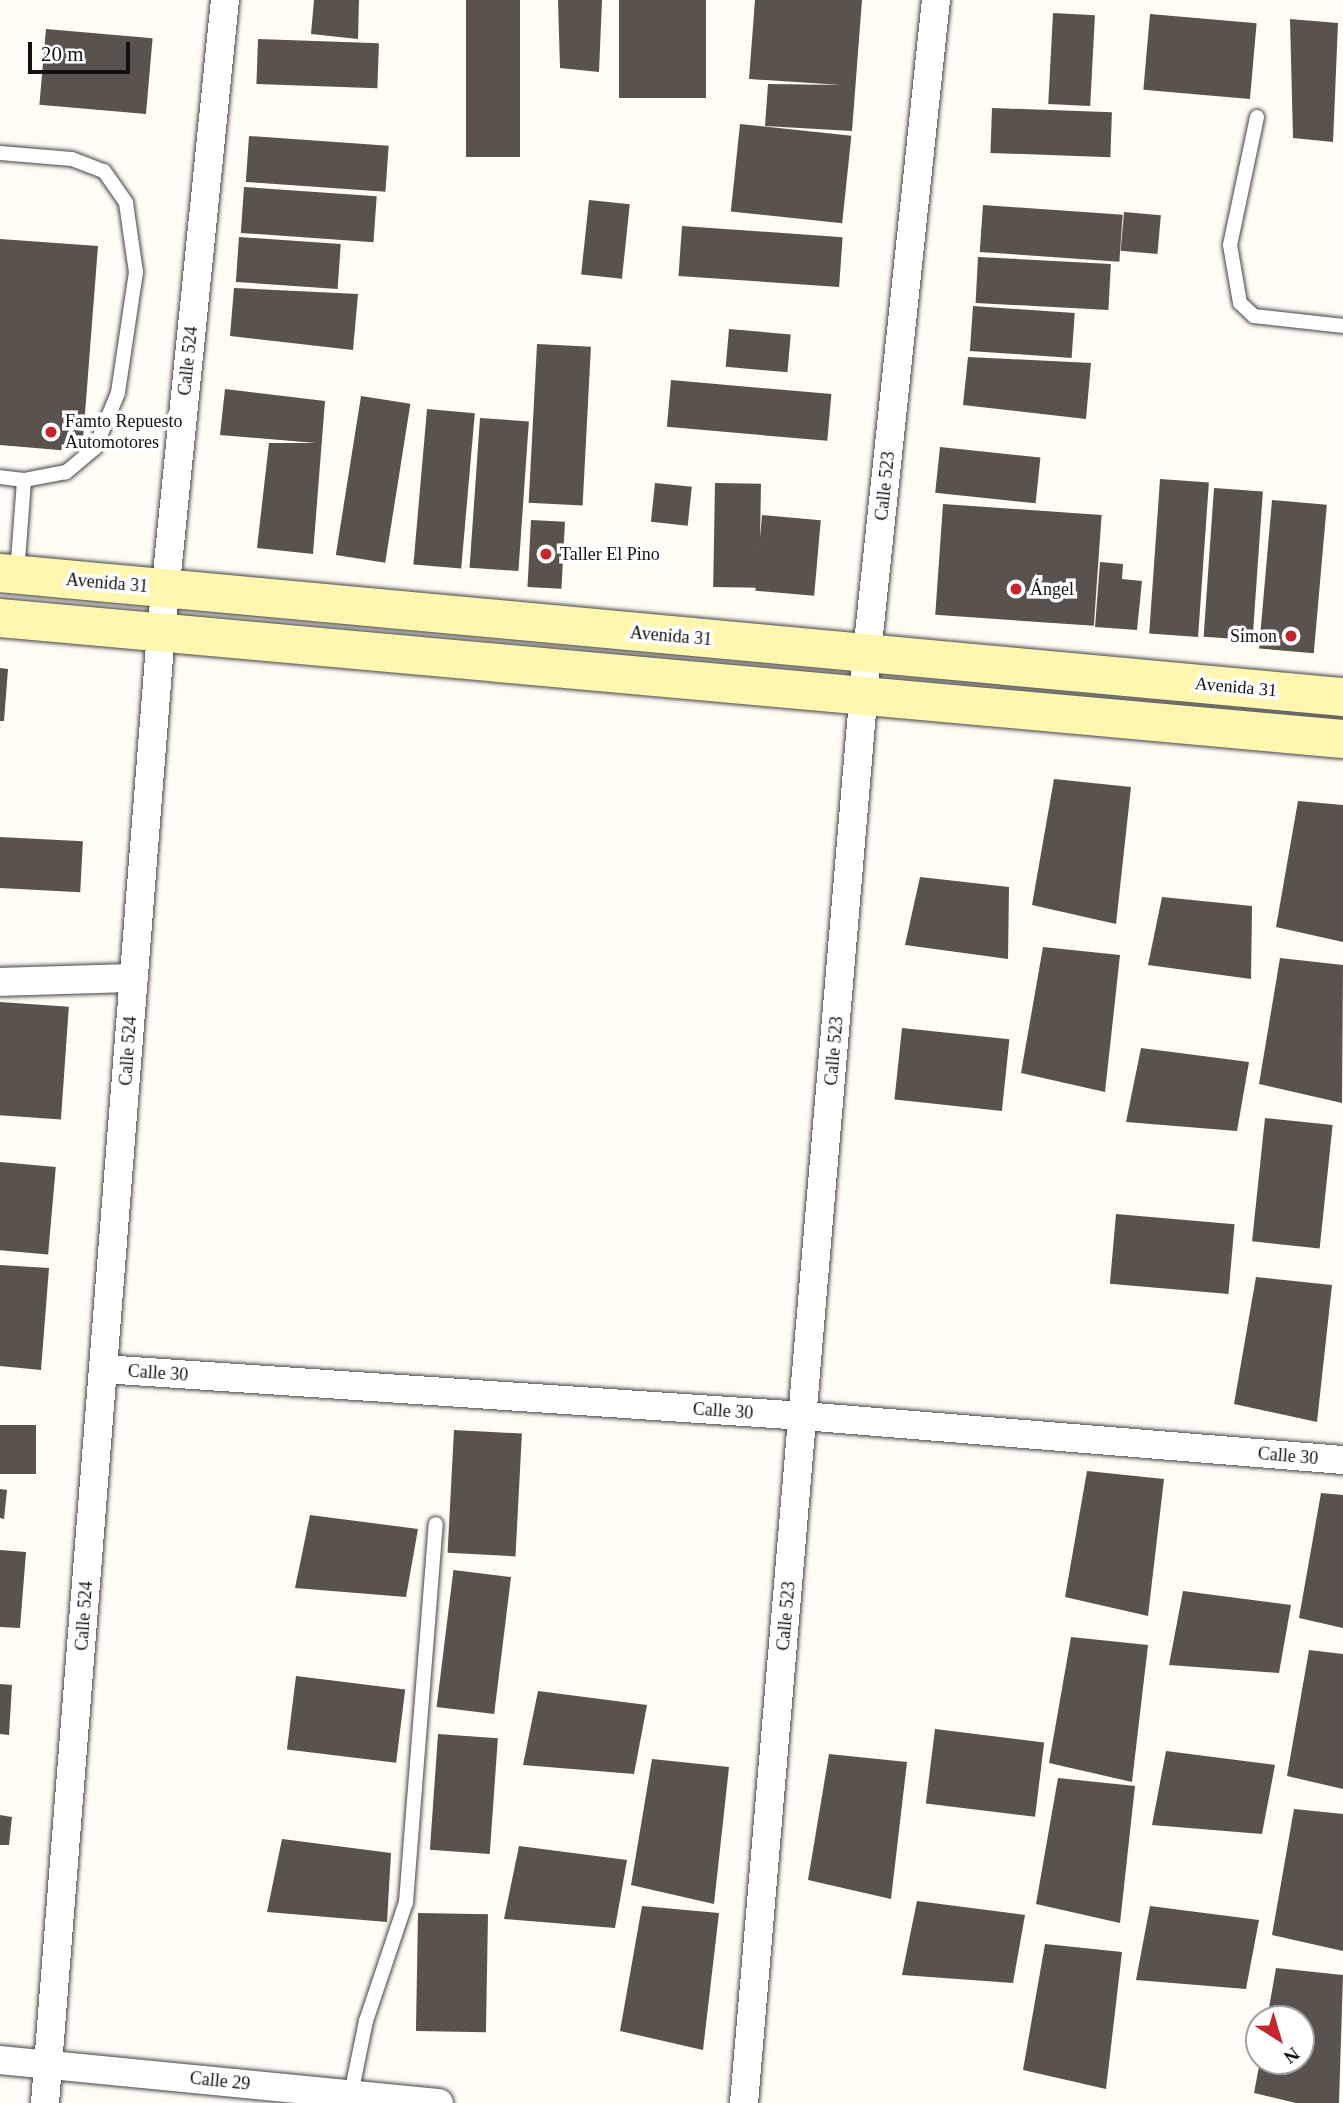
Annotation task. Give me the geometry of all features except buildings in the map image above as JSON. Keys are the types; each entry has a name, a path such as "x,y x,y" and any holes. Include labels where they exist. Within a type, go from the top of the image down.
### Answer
{"main road":[{"name":"Avenida 31","path":"8,574 1343,697"},
{"path":"0,618 1343,739"}],"street":[{"name":"Calle 524","path":"45,2103 161,633 225,0"},
{"name":"Calle 523","path":"744,2103 867,653 936,0"},
{"path":"0,982 134,978"},
{"name":"Calle 30","path":"103,1369 803,1416 1343,1460"},
{"name":"Calle 29","path":"0,2060 439,2103"}],"lane":[{"path":"1256,117 1230,245 1240,303 1254,316 1343,326"},
{"path":"0,153 72,159 104,171 126,203 136,272 117,393 95,448 66,472 24,480 0,477"},
{"path":"8,574 24,480"},
{"path":"351,2094 366,2021 406,1902 436,1524"}],"place":[{"name":"Famto Repuesto Automotores","path":"51,432"},
{"name":"Taller El Pino","path":"546,554"},
{"name":"Ángel","path":"1016,589"},
{"name":"Simon","path":"1291,636"}]}
